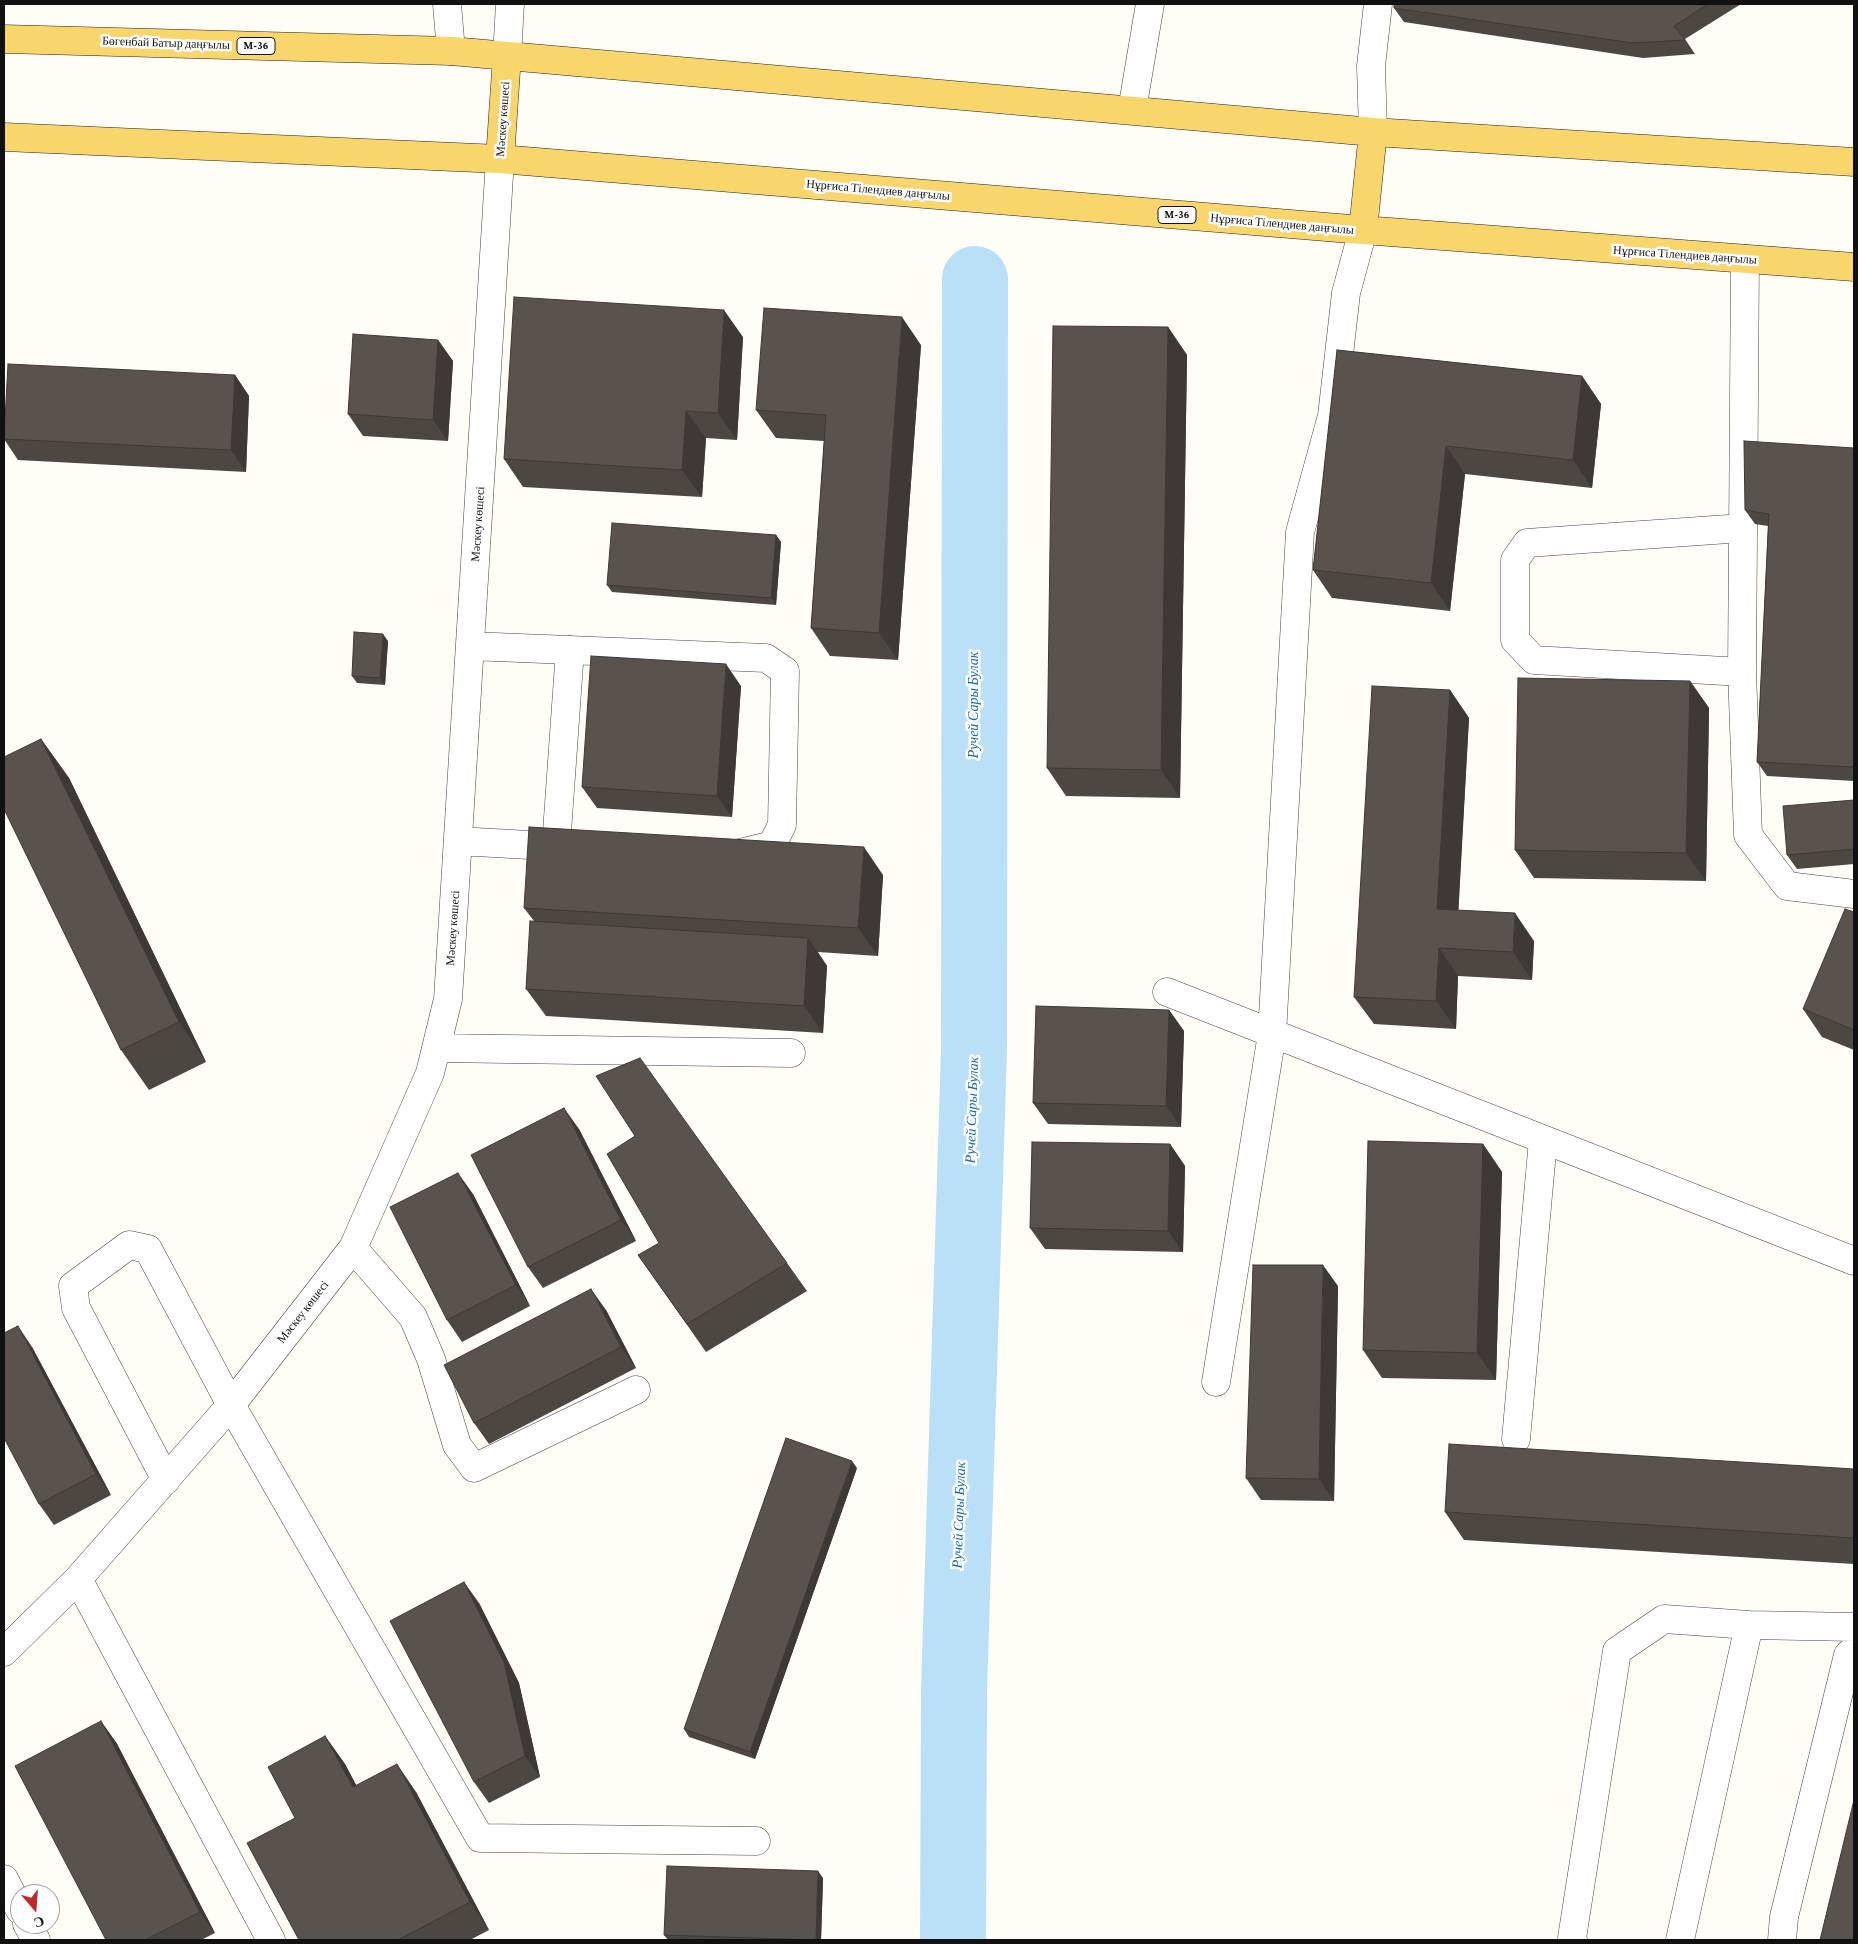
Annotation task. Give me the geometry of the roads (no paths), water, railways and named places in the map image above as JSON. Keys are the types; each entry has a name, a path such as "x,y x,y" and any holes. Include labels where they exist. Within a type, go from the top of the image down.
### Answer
{"main road":[{"name":"Бөгенбай Батыр даңғылы","path":"4,39 451,51 507,56"},
{"name":"M-36","path":"507,56 1373,132 1854,162"},
{"name":"Мәскеу көшесі","path":"500,159 507,56"},
{"path":"1363,230 1373,132"},
{"name":"M-36","path":"4,137 500,159"},
{"name":"Нұрғиса Тілендиев даңғылы","path":"500,159 1363,230 1854,267"}],"street":[{"path":"447,4 451,51"},
{"path":"507,56 510,4"},
{"path":"1132,110 1150,4"},
{"path":"1373,132 1371,66 1378,4"},
{"name":"Мәскеу көшесі","path":"4,1652 19,1640 78,1580 231,1405 353,1248 430,1073 448,999 500,159"},
{"path":"1216,1382 1272,1034 1300,532 1332,416 1346,293 1363,230"},
{"path":"1745,259 1742,672 1748,835 1786,886 1854,894"},
{"path":"1742,672 1534,660 1515,640 1515,560 1527,543 1743,528"},
{"path":"470,646 766,658 785,671 782,825 772,845 728,856 718,855"},
{"path":"556,846 570,650"},
{"path":"458,841 594,848"},
{"path":"1167,992 1854,1261"},
{"path":"436,1048 791,1053"},
{"path":"1516,1439 1543,1140"},
{"path":"166,1480 76,1308 72,1286 129,1244 148,1249 231,1405 480,1838 756,1841"},
{"path":"353,1248 413,1316 431,1359 457,1445 474,1468 636,1390"},
{"path":"78,1580 271,1940"},
{"path":"1573,1940 1618,1651 1664,1619 1749,1625 1854,1627"},
{"path":"1680,1940 1749,1625"},
{"path":"1782,1940 1784,1917 1848,1655 1854,1650"},
{"path":"4,1880 10,1891"}],"waterway":[{"name":"Ручей Сары Булак","path":"953,1940 954,1690 974,1049 975,279"}]}
